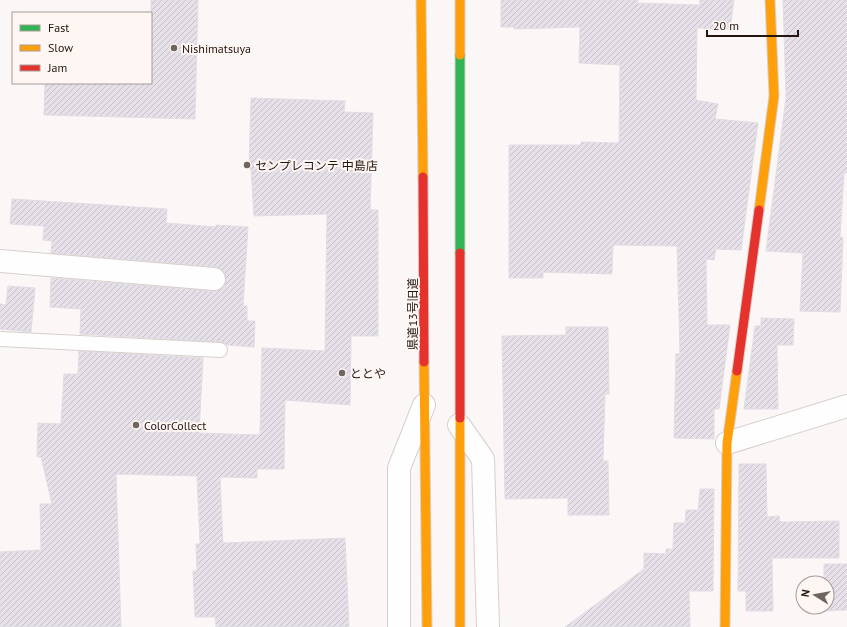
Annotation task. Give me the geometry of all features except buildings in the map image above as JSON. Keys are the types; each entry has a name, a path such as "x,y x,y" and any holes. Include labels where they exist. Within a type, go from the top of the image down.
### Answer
{"street":[{"name":"県道13号旧道","path":"421,0 427,627"},
{"path":"460,0 460,627"},
{"path":"725,627 727,443 774,96 770,0"},
{"path":"0,261 214,279"},
{"path":"399,627 399,468 424,405"},
{"path":"727,443 847,406"},
{"path":"459,424 483,459 488,627"}],"lane":[{"path":"0,339 220,350"}],"traffic: fast":[{"path":"460,55 460,253"}],"traffic: slow":[{"path":"421,0 423,177"},
{"path":"460,0 460,55"},
{"path":"759,210 774,96 770,0"},
{"path":"424,362 427,627"},
{"path":"725,627 727,443 737,371"},
{"path":"460,418 460,627"}],"traffic: jam":[{"path":"423,177 424,362"},
{"path":"737,371 759,210"},
{"path":"460,253 460,418"}],"place":[{"name":"Nishimatsuya","path":"174,48"},
{"name":"センプレコンテ 中島店","path":"247,165"},
{"name":"ととや","path":"342,373"},
{"name":"ColorCollect","path":"136,425"}]}
